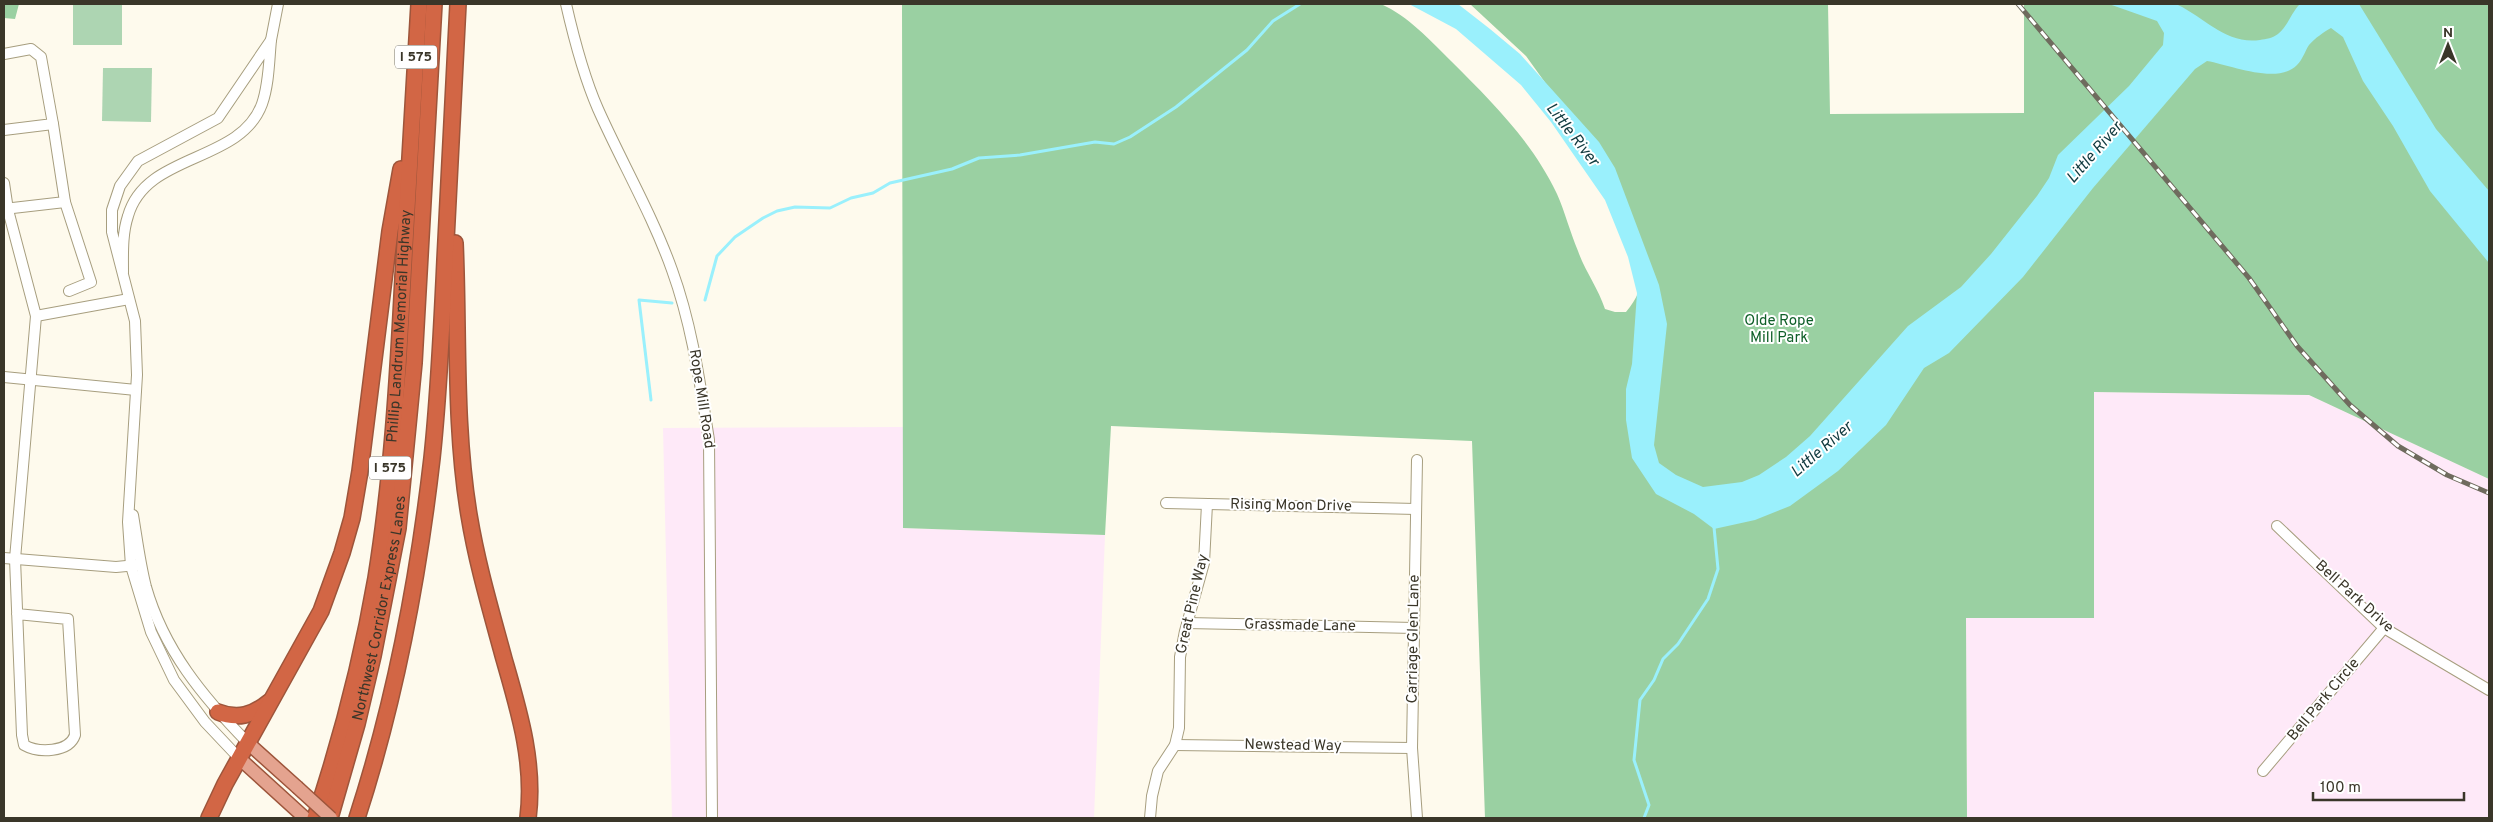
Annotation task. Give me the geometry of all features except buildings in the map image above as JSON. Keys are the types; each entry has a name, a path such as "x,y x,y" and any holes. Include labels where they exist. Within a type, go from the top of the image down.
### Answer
{"highway":[{"name":"Phillip Landrum Memorial Highway","path":"315,818 351,692 378,558 390,471 397,400 418,4"},
{"name":"Northwest Corridor Express Lanes","path":"331,818 366,685 398,528 414,363 434,4"},
{"name":"I 575","path":"357,818 386,720 417,571 434,429 458,4"},
{"path":"209,818 239,758 321,611 331,588 352,518 365,433 390,231 412,110"},
{"path":"450,152 456,270 457,402 463,478 485,592 525,738 530,777 528,818"},
{"path":"218,712 226,715 244,716 254,713 272,699"}],"main road":[{"path":"248,743 331,818"},
{"path":"239,758 305,818"}],"street":[{"path":"123,273 123,246 128,215 140,193 157,176 243,132 262,106 268,80 271,40 278,4"},
{"name":"Rope Mill Road","path":"566,4 578,54 597,107 646,207 672,271 689,330 701,390 709,440 712,818"},
{"path":"239,758 205,722 174,680 151,632 128,522 137,375 135,321 112,232 112,210 120,186 138,161 218,118 271,40"},
{"path":"4,54 32,49 41,57 65,202 91,282 69,290"},
{"path":"4,130 53,124"},
{"path":"4,183 6,209 36,316 15,559 17,614 24,745 39,750 64,748 70,744 75,735 68,619 17,614"},
{"path":"6,209 65,202"},
{"path":"36,316 129,299"},
{"path":"4,377 136,390"},
{"name":"Carriage Glen Lane","path":"1416,818 1412,748 1417,460"},
{"name":"Rising Moon Drive","path":"1166,503 1416,509"},
{"name":"Great Pine Way","path":"1150,818 1158,771 1175,745 1179,728 1180,656 1204,563 1207,504"},
{"name":"Bell Park Drive","path":"2277,526 2384,628 2489,690"},
{"path":"4,558 116,567 136,565"},
{"path":"136,565 170,644 195,684 218,712 248,743"},
{"name":"Grassmade Lane","path":"1187,623 1414,628"},
{"name":"Bell Park Circle","path":"2263,771 2384,628"},
{"name":"Newstead Way","path":"1175,745 1412,748"}],"shaded area":[{"path":"2093,392 2309,395 2489,479 2489,818 1967,818 1966,618"},
{"path":"903,427 903,528 1105,535 1094,818 672,818 663,428"}],"green space":[{"path":"4,4 19,4 15,19 4,18"},
{"path":"73,4 122,4 122,45 73,45"},
{"name":"Olde Rope Mill Park","path":"902,4 1381,4 1400,15 1427,37 1496,107 1523,139 1536,156 1557,194 1572,237 1605,309 1615,312 1626,312 1639,291 1641,271 1639,254 1544,81 1526,56 1470,4 1828,4 1830,114 2024,113 2024,4 2489,4 2489,479 2309,395 2094,392 2094,618 1966,618 1967,818 1485,818 1472,441 1111,426 1105,535 903,528"},
{"path":"103,68 152,68 151,122 102,121"}],"water":[{"name":"Little River","path":"2155,3 2178,5 2227,35 2248,40 2260,40 2278,34 2300,4 2359,4 2436,129 2489,191 2489,263 2430,191 2393,126 2363,81 2343,37 2331,28 2311,42 2299,63 2288,71 2266,74 2207,61 2195,69 2093,188 2023,277 1949,353 1924,368 1886,425 1838,471 1790,506 1755,520 1714,529 1694,514 1656,494 1632,458 1626,420 1626,389 1632,364 1637,293 1628,257 1605,200 1551,122 1521,85 1456,29 1409,4 1458,4 1490,29 1520,54 1599,142 1615,168 1659,285 1667,324 1654,445 1659,463 1676,475 1703,487 1742,482 1759,475 1786,457 1810,436 1908,326 1961,287 1991,254 2037,196 2049,178 2058,155 2129,86 2163,45 2164,33 2157,21 2109,4"}],"waterway":[{"path":"705,300 717,256 735,237 777,211 795,207 830,208 851,198 873,193 890,183 952,169 979,158 1020,155 1095,142 1114,144 1130,137 1176,107 1247,50 1273,21 1300,4"},
{"path":"651,400 639,300 672,303"},
{"path":"1644,818 1649,805 1634,760 1640,700 1654,680 1663,659 1678,644 1708,599 1718,569 1714,527"}],"railway":[{"path":"2018,4 2249,278 2297,346 2350,405 2398,446 2447,475 2489,493"}]}
